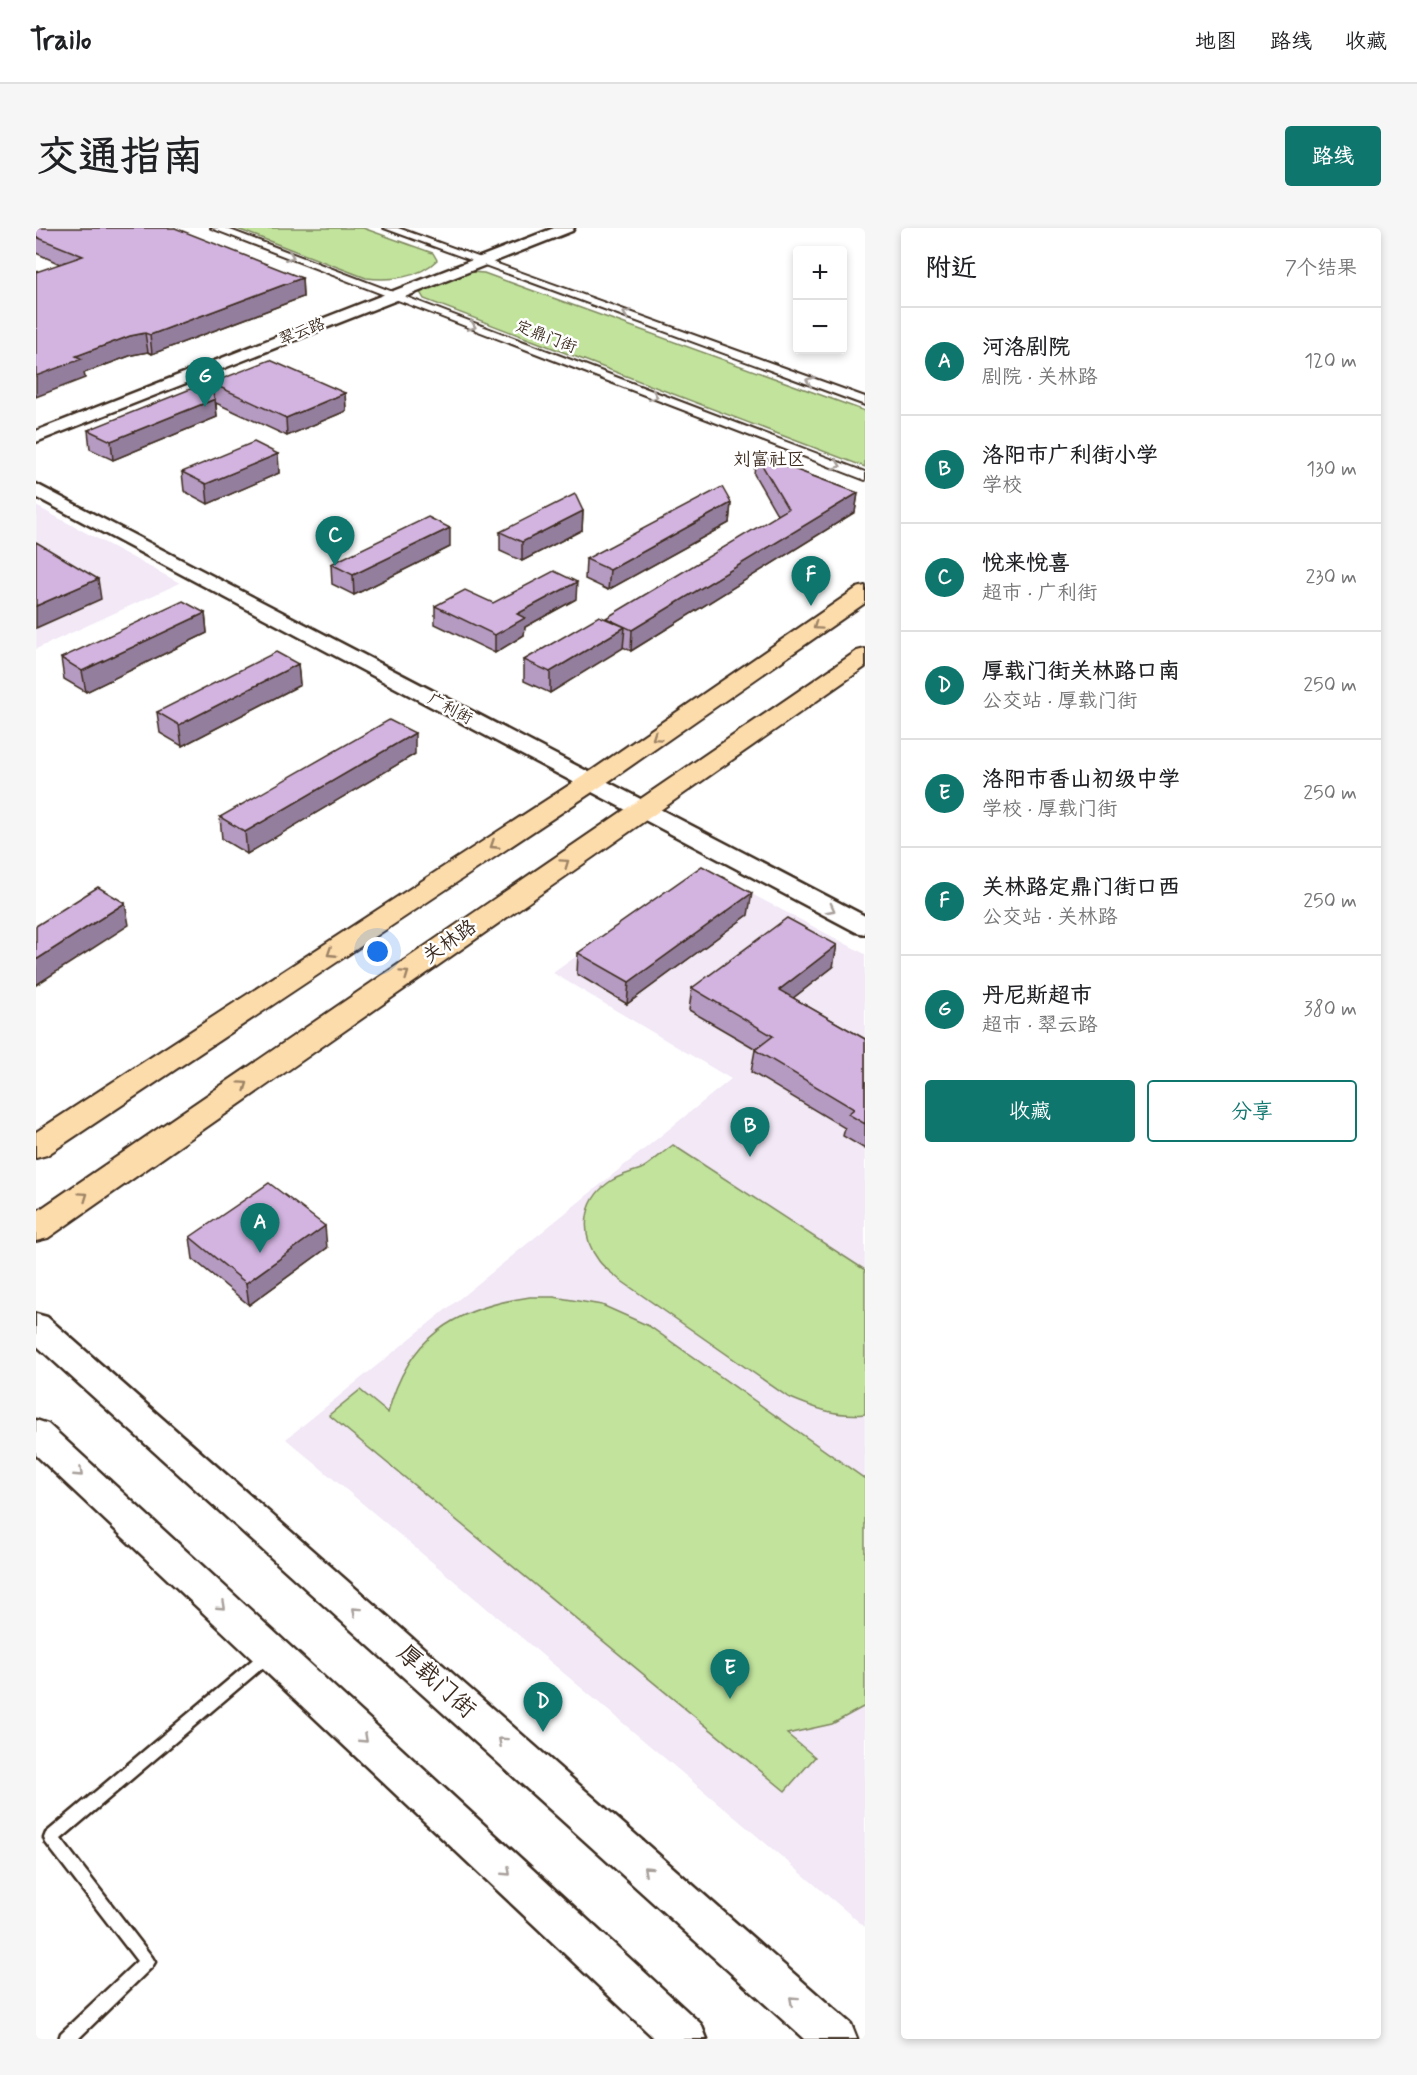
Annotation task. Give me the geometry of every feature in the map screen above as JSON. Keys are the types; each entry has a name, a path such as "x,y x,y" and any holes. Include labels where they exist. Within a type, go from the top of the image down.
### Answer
{"main road":[{"path":"36,1147 597,778 865,593"},
{"name":"关林路","path":"36,1229 865,656"}],"street":[{"name":"定鼎门街","path":"216,228 865,476"},
{"path":"389,228 865,401"},
{"name":"翠云路","path":"36,437 476,259 545,228"},
{"name":"翠云路","path":"476,259 567,228"},
{"name":"翠云路","path":"36,430 388,294"},
{"name":"广利街","path":"36,477 597,778"},
{"name":"广利街","path":"36,490 649,805 865,909"},
{"name":"广利街","path":"649,805 865,926"},
{"name":"厚载门街","path":"36,1326 836,2039"},
{"path":"36,1434 686,2039"}],"lane":[{"path":"67,2039 147,1962 51,1838 272,1653"}],"shaded area":[{"path":"36,506 180,583 36,649"},
{"path":"701,867 865,954 865,1927 286,1439 731,1079 553,973"}],"green space":[{"path":"235,228 363,228 433,253 437,260 422,271 404,277 366,278"},
{"path":"471,272 484,273 865,411 865,467 424,299 420,292 436,280"},
{"path":"673,1145 865,1270 865,1414 835,1413 788,1397 620,1280 599,1261 589,1241 587,1230 589,1209 593,1200 599,1191 612,1180 643,1168"},
{"path":"530,1297 554,1297 602,1305 649,1326 865,1479 865,1706 832,1724 787,1734 815,1757 785,1791 329,1415 360,1390 388,1413 408,1364 438,1331 457,1318 479,1309"}],"building":[{"path":"36,228 175,228 302,278 150,335 145,333 130,336 76,356 82,359 36,376 36,272 83,256 36,237"},
{"path":"270,360 345,393 286,418 211,383"},
{"path":"208,382 215,399 111,441 88,430"},
{"path":"254,442 278,454 206,484 182,472"},
{"path":"756,455 858,493 632,630 606,618 788,509"},
{"path":"722,487 731,503 610,570 586,559"},
{"path":"575,494 583,511 522,542 500,532"},
{"path":"428,517 450,528 353,575 331,564"},
{"path":"36,542 98,579 36,606"},
{"path":"554,571 577,582 517,614 525,618 495,635 435,606 465,590 493,603"},
{"path":"183,601 205,613 82,671 61,658"},
{"path":"599,616 625,627 550,672 524,660"},
{"path":"276,652 298,664 179,725 157,712"},
{"path":"389,720 415,733 245,832 220,817"},
{"path":"702,866 752,893 629,982 578,953"},
{"path":"98,887 125,903 36,960 36,926"},
{"path":"787,918 837,945 779,990 865,1039 865,1124 848,1114 854,1109 755,1050 773,1036 692,988"},
{"path":"269,1183 325,1226 246,1283 190,1237"}],"place":[{"name":"丹尼斯超市","path":"205,407"},
{"name":"悦来悦喜","path":"335,566"},
{"name":"关林路定鼎门街口西","path":"811,606"},
{"name":"洛阳市广利街小学","path":"750,1157"},
{"name":"河洛剧院","path":"260,1253"},
{"name":"洛阳市香山初级中学","path":"730,1699"},
{"name":"厚载门街关林路口南","path":"543,1732"}],"district":[{"name":"刘富社区","path":"769,460"}]}
